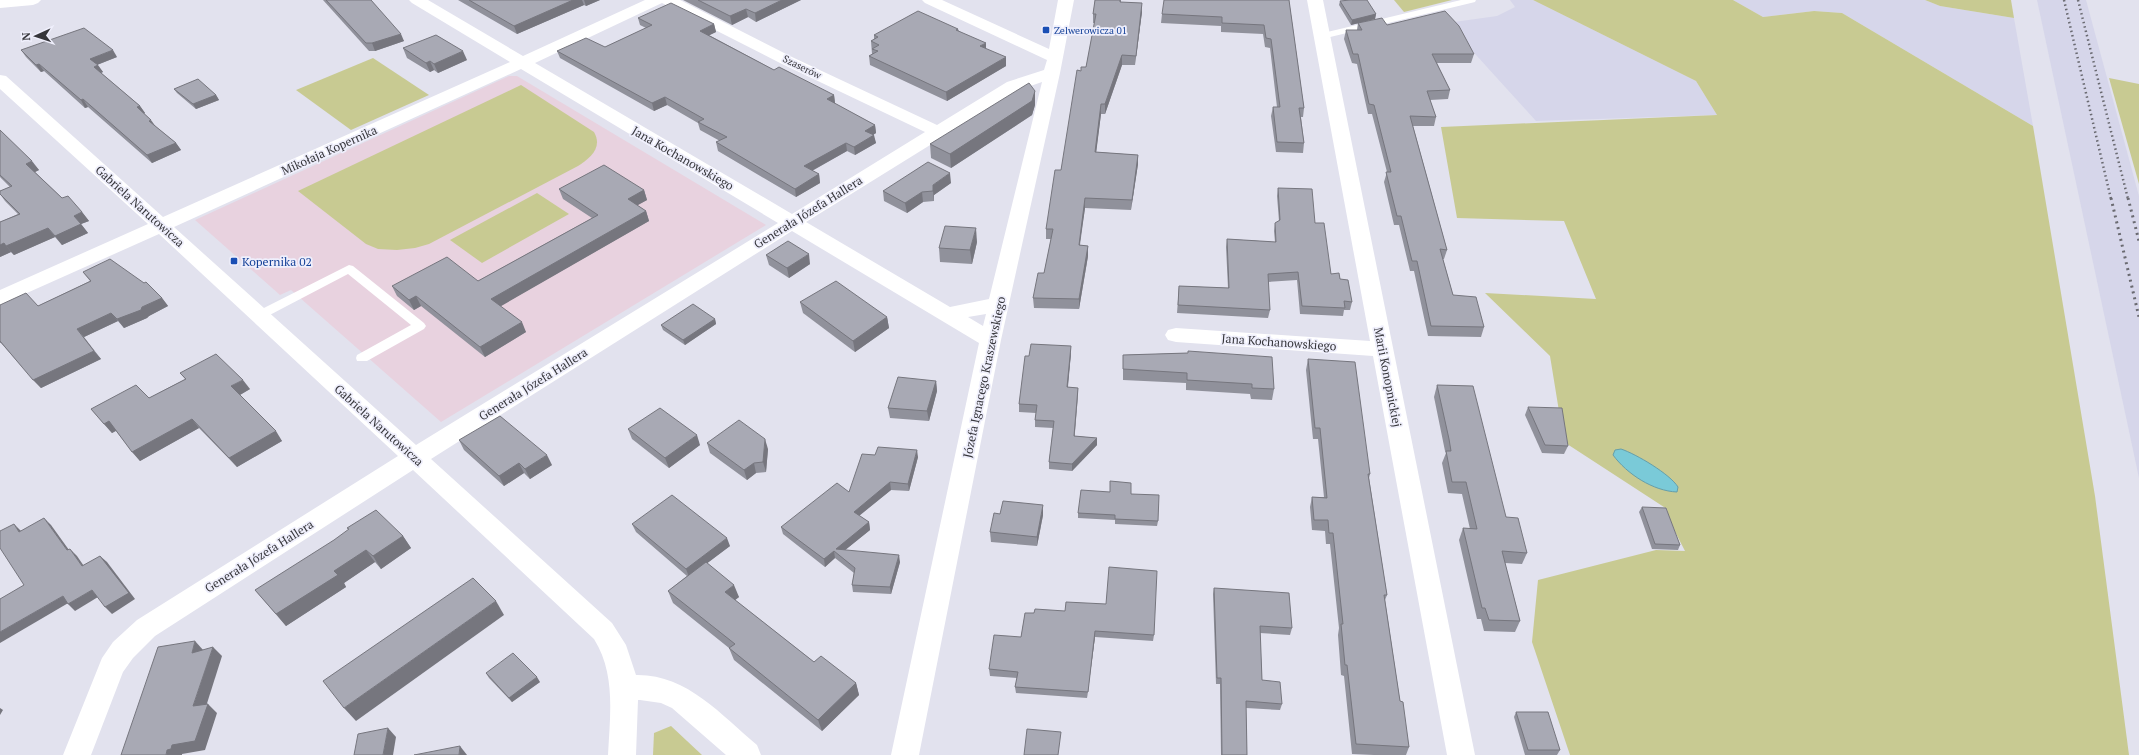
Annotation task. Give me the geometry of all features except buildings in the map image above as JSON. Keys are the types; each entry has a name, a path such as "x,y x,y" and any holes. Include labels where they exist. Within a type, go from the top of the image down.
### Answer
{"street":[{"path":"0,3 33,0"},
{"name":"Jana Kochanowskiego","path":"417,0 521,63 950,314 990,340"},
{"name":"Mikołaja Kopernika","path":"0,298 657,0"},
{"name":"Szaserów","path":"668,0 786,60 938,132"},
{"path":"930,0 1053,65"},
{"name":"Józefa Ignacego Kraszewskiego","path":"905,755 990,340 1053,65 1066,0"},
{"name":"Marii Konopnickiej","path":"1315,0 1461,755"},
{"name":"Generała Józefa Hallera","path":"77,755 112,666 123,650 135,637 154,623 414,458 792,222 1013,86 1053,65"},
{"name":"Gabriela Narutowicza","path":"0,80 260,315 603,631 619,658 625,688 622,755"},
{"path":"950,314 999,304"},
{"name":"Jana Kochanowskiego","path":"1176,335 1383,350"},
{"path":"625,688 647,687 673,694 682,699 747,755"}],"lane":[{"path":"1322,36 1472,0"},
{"path":"260,315 349,269 420,326 362,358"}],"shaded area":[{"path":"1510,0 1533,0 1696,81 1717,115 1536,121 1447,23 1497,16 1515,7"},
{"path":"1733,0 1925,0 1940,6 2014,18 2033,126 1842,13 1814,11 1763,17"},
{"path":"2037,0 2086,0 2139,196 2139,478"},
{"path":"509,76 517,76 766,225 441,422 291,290 280,295 195,220"}],"green space":[{"path":"1394,0 1452,0 1404,12"},
{"path":"1533,0 1733,0 1763,17 1814,11 1842,13 2033,126 2095,496 2129,755 1570,755 1532,642 1538,580 1656,550 1685,551 1668,518 1667,509 1564,442 1550,356 1485,293 1596,299 1564,221 1457,218 1441,127 1717,115 1696,81"},
{"path":"1925,0 2011,0 2014,18 1940,6"},
{"path":"373,58 429,95 351,130 296,90"},
{"path":"2109,78 2139,84 2139,184"},
{"path":"521,85 594,132 597,143 594,152 587,160 578,166 429,244 415,248 397,250 378,249 366,244 298,191"},
{"path":"537,193 569,214 482,263 450,240"},
{"path":"671,726 702,755 653,755 654,733"}],"water":[{"path":"1621,449 1644,460 1668,476 1678,487 1677,492 1668,491 1650,485 1633,475 1613,455 1615,450"}],"railway":[{"path":"2064,0 2111,199"},
{"path":"2078,0 2128,199"},
{"path":"2111,198 2139,317"},
{"path":"2128,198 2139,241"}],"place":[{"name":"Zelwerowicza 01","path":"1046,30"},
{"name":"Kopernika 02","path":"234,261"}]}
